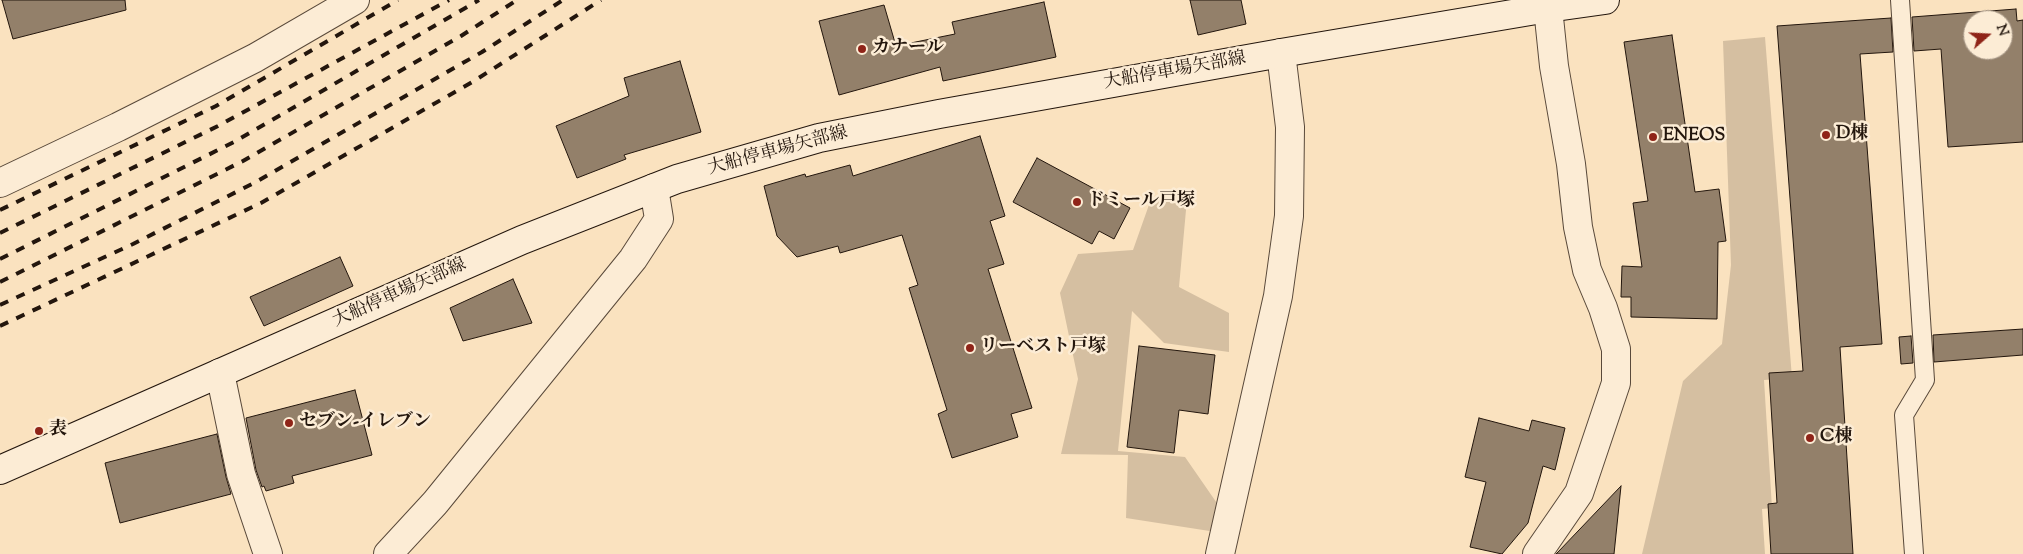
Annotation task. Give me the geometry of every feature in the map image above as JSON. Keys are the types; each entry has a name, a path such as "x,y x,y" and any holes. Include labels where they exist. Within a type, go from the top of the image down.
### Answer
{"street":[{"path":"0,183 118,127 255,58 355,0"},
{"name":"大船停車場矢部線","path":"0,470 522,240 677,179 819,138 939,114 1281,53 1605,0"},
{"path":"1537,554 1578,493 1616,383 1616,349 1603,308 1587,270 1578,227 1571,164 1554,66 1548,8"},
{"path":"1220,554 1278,296 1289,216 1290,127 1281,53"},
{"path":"388,554 436,503 633,259 659,219 654,188"},
{"path":"220,373 241,474 268,554"}],"lane":[{"path":"1900,0 1925,380 1904,415 1914,554"}],"shaded area":[{"path":"1765,37 1792,378 1764,380 1772,508 1762,509 1765,554 1642,554 1683,381 1722,344 1731,265 1723,41"},
{"path":"1187,199 1179,287 1229,313 1229,352 1164,343 1132,311 1118,451 1185,457 1221,509 1216,532 1126,518 1128,455 1061,454 1078,379 1060,293 1078,254 1133,250 1150,202"}],"building":[{"path":"2,0 125,0 126,10 13,39"},
{"path":"1190,0 1241,0 1246,24 1198,35"},
{"path":"1044,2 1056,57 943,81 940,67 839,95 819,21 884,5 896,46 955,34 952,22"},
{"path":"2016,9 2017,21 2023,20 2023,142 1948,147 1941,49 1914,51 1912,17 1963,13 1963,60 2013,60 2013,10 2003,10"},
{"name":"D棟","path":"1891,18 1893,52 1860,54 1882,344 1840,347 1853,554 1771,554 1768,504 1777,503 1769,373 1803,371 1777,26"},
{"path":"1672,35 1695,192 1719,189 1726,241 1718,242 1717,319 1631,317 1631,297 1621,297 1622,266 1642,267 1633,203 1648,201 1624,42"},
{"path":"680,61 701,132 624,155 626,159 577,178 556,126 629,96 624,78"},
{"name":"リーベスト戸塚","path":"980,136 1005,216 990,221 1004,264 988,269 1032,408 1011,414 1018,437 952,458 938,414 947,410 909,288 918,285 902,235 840,253 838,246 797,257 777,236 764,186 805,174 806,177 850,165 853,176"},
{"name":"ドミール戸塚","path":"1037,158 1130,208 1114,239 1099,231 1092,244 1013,202"},
{"path":"340,257 353,286 264,326 250,297"},
{"path":"513,279 532,323 463,341 450,308"},
{"path":"2023,329 2023,355 1934,362 1933,335"},
{"path":"1911,336 1913,363 1901,364 1899,337"},
{"path":"1139,346 1215,355 1208,414 1179,410 1174,453 1127,447"},
{"path":"355,390 372,455 292,476 294,483 266,491 264,486 262,487 256,470 246,418"},
{"path":"1479,418 1529,431 1532,420 1565,428 1555,470 1543,466 1528,523 1502,554 1470,547 1486,482 1465,477"},
{"path":"217,434 231,494 120,523 105,463"},
{"path":"1621,486 1614,554 1556,554 1558,552"}],"railway":[{"path":"0,210 216,106 398,0"},
{"path":"0,233 218,126 449,0"},
{"path":"0,259 234,142 479,0"},
{"path":"0,282 243,161 461,36 517,0"},
{"path":"0,305 133,244 254,183 482,52 563,0"},
{"path":"0,326 261,203 474,81 601,0"}],"place":[{"name":"カナール","path":"862,49"},
{"name":"D棟","path":"1826,135"},
{"name":"ENEOS","path":"1653,137"},
{"name":"ドミール戸塚","path":"1077,202"},
{"name":"リーベスト戸塚","path":"970,348"},
{"name":"セブン-イレブン","path":"289,423"},
{"name":"表","path":"39,431"},
{"name":"C棟","path":"1810,438"}]}
